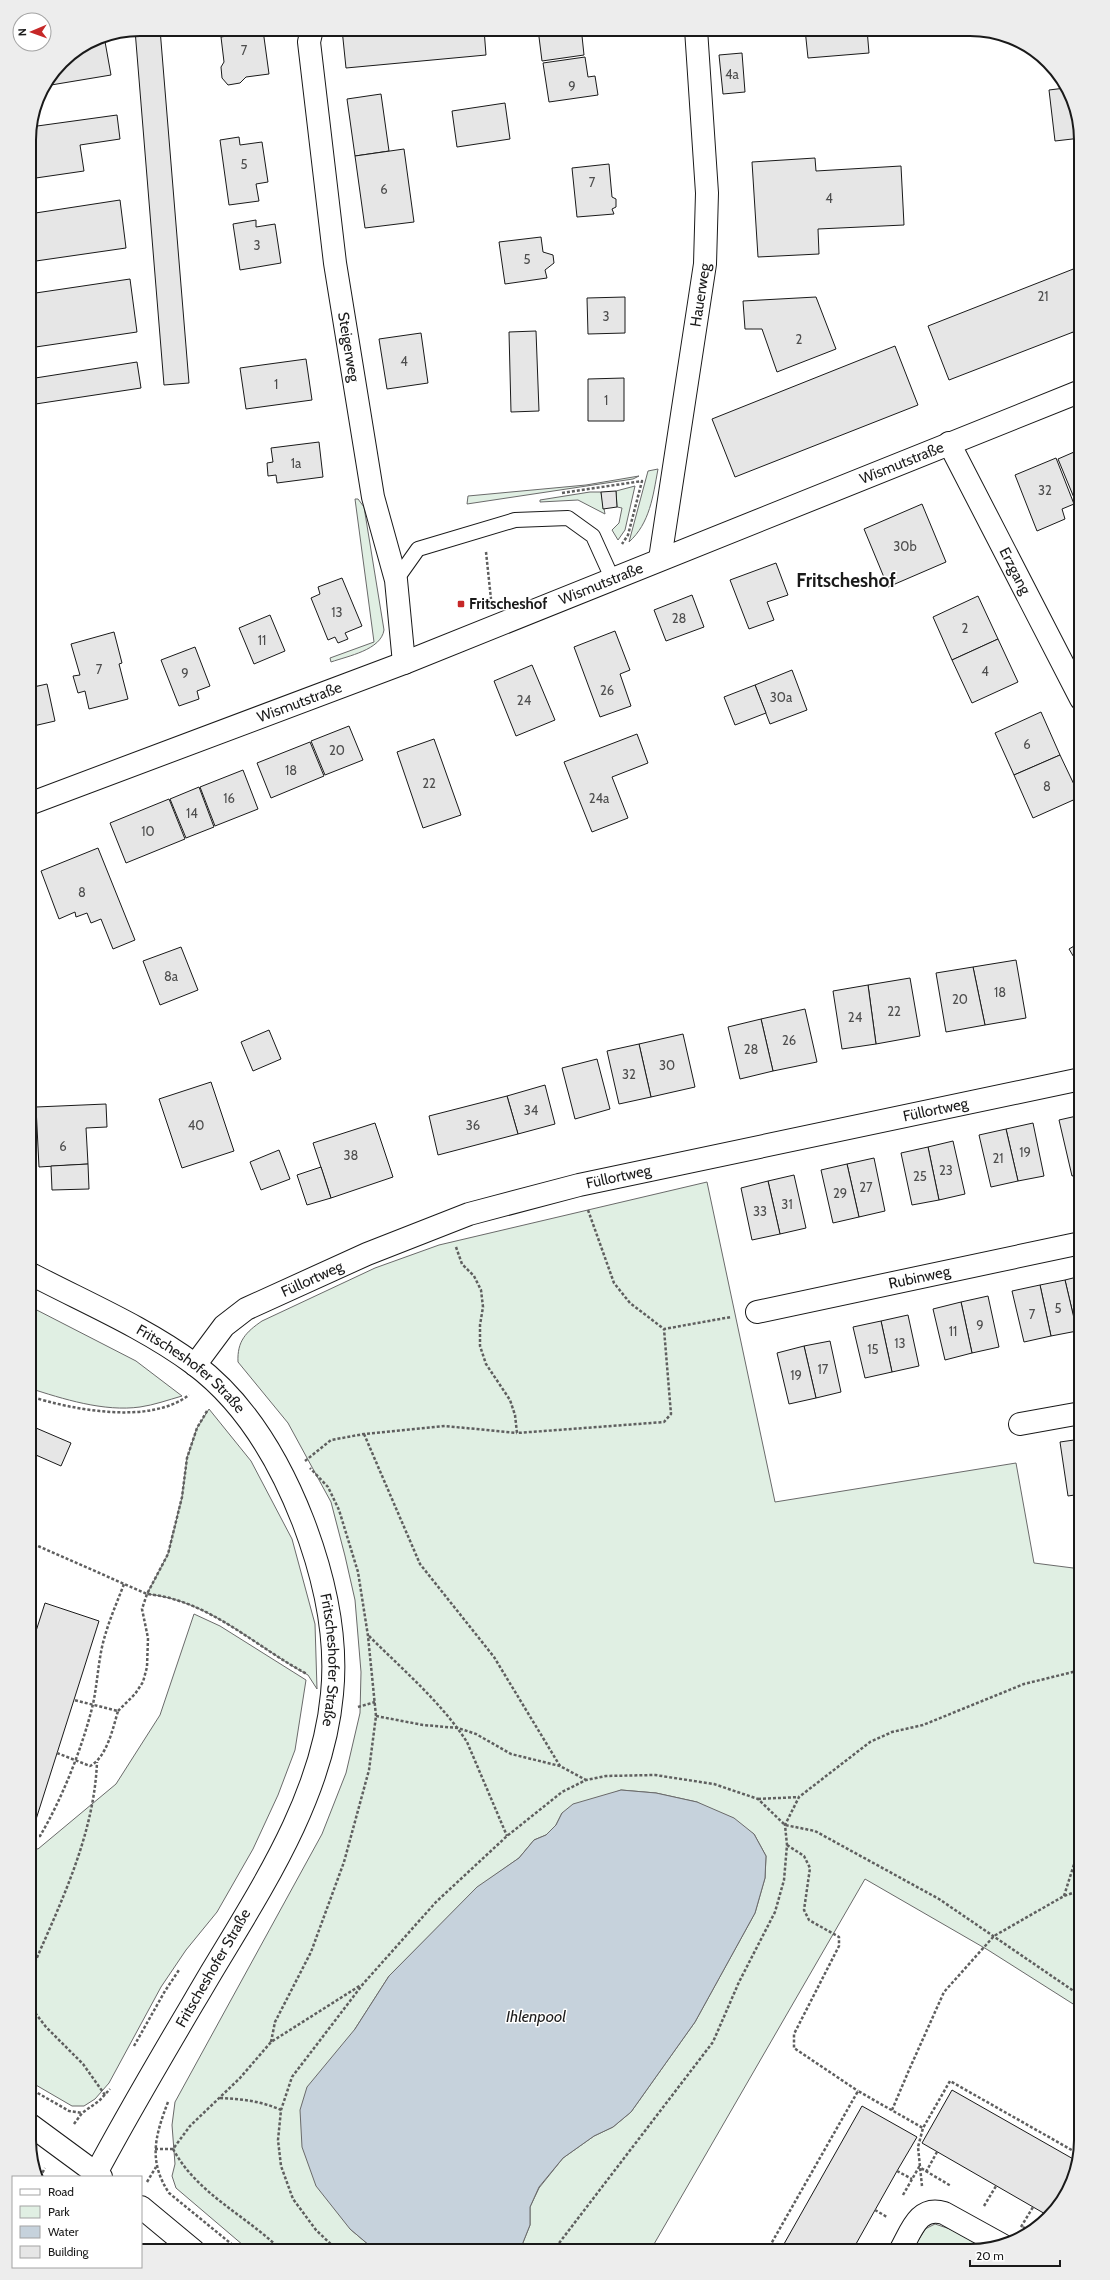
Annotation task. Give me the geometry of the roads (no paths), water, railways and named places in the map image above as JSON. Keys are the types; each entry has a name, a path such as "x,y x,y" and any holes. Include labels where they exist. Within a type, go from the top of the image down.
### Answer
{"street":[{"name":"Steigerweg","path":"310,36 309,42 336,263 373,497 396,580 404,663"},
{"name":"Hauerweg","path":"660,559 705,264 707,194 696,36"},
{"name":"Wismutstraße","path":"36,801 404,663 612,578 1074,394"},
{"name":"Erzgang","path":"949,443 1074,685"},
{"name":"Füllortweg","path":"201,1370 224,1326 246,1309 367,1254 449,1221 579,1185 1074,1080"},
{"name":"Rubinweg","path":"757,1312 1074,1244"},
{"name":"Fritscheshofer Straße","path":"36,1277 161,1341 201,1370 229,1396 255,1429 277,1463 297,1506 314,1551 326,1600 333,1640 332,1699 328,1726 317,1769 291,1832 235,1932 132,2105 97,2176"},
{"path":"1020,1424 1074,1414"},
{"path":"36,2129 97,2176"},
{"path":"142,2208 186,2244"},
{"path":"904,2244 919,2218 926,2212 935,2210 1007,2237"}],"lane":[{"path":"396,580 418,549 515,520 568,518 593,536 612,578"}],"water":[{"name":"Ihlenpool","path":"621,1790 656,1793 697,1802 734,1818 754,1834 766,1856 765,1878 755,1913 695,2022 631,2112 613,2127 594,2136 563,2158 539,2187 530,2207 530,2225 522,2244 368,2244 350,2229 316,2186 302,2147 300,2110 307,2087 355,2029 389,1976 477,1887 519,1858 534,1840 546,1835 556,1825 562,1813 573,1804"}],"place":[{"name":"Fritscheshof","path":"461,604"}],"district":[{"name":"Fritscheshof","path":"846,580"}]}
